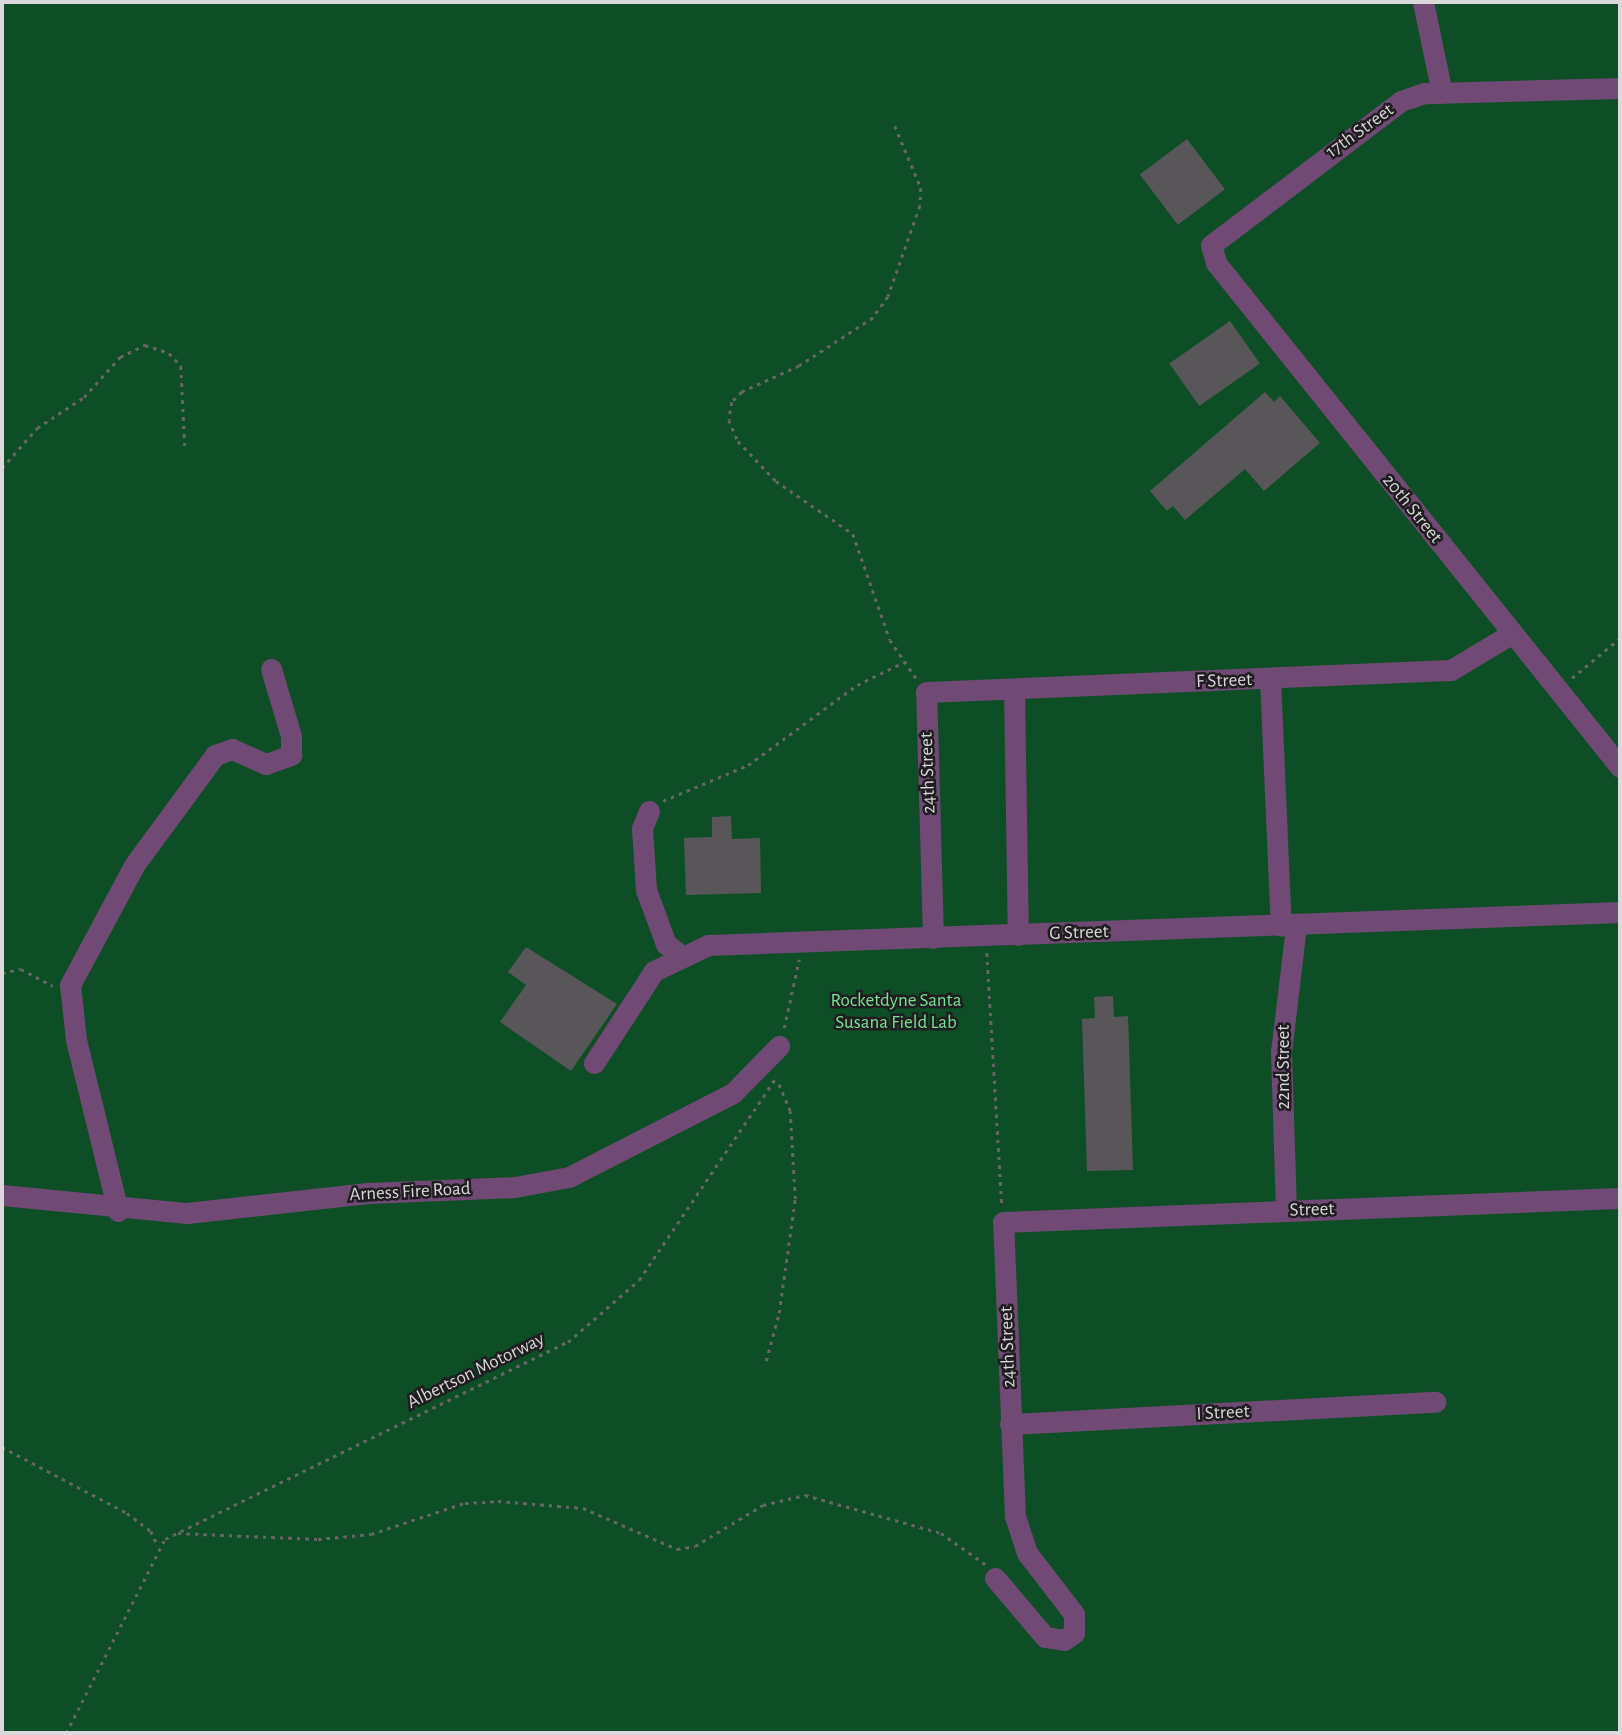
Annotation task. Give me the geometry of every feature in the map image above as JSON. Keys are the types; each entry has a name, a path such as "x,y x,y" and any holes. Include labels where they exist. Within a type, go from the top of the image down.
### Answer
{"lane":[{"path":"1423,2 1442,93"},
{"name":"17th Street","path":"1211,245 1401,100 1442,93 1620,88"},
{"name":"20th Street","path":"1211,245 1216,263 1620,767"},
{"name":"F Street","path":"926,692 1451,670 1511,634"},
{"path":"118,1211 71,1000 71,985 135,864 215,755 232,749 266,764 291,755 291,736 271,669"},
{"name":"22nd Street","path":"1270,679 1288,926 1281,1052 1286,1211"},
{"path":"1014,689 1018,935"},
{"name":"24th Street","path":"926,692 933,937"},
{"path":"649,811 642,828 646,890 666,944 679,954"},
{"name":"G Street","path":"594,1063 654,971 679,954 708,945 1620,912"},
{"name":"Arness Fire Road","path":"2,1195 118,1211 187,1213 368,1193 515,1187 569,1177 733,1093 779,1046"},
{"name":"Street","path":"1003,1222 1620,1198"},
{"name":"24th Street","path":"995,1578 1045,1637 1063,1640 1074,1633 1074,1614 1020,1534 1010,1424 1003,1222"},
{"name":"I Street","path":"1010,1424 1435,1402"}],"path":[{"path":"895,126 921,188 920,206 888,297 873,317 799,366 742,392 732,402 729,420 738,441 776,481 853,534 890,640 926,692"},
{"path":"2,468 37,428 84,397 120,357 145,345 169,353 181,366 185,448"},
{"path":"1558,689 1620,638"},
{"path":"649,811 748,765 857,685 905,662"},
{"path":"986,936 1003,1222"},
{"path":"766,1362 779,1313 795,1199 790,1111 777,1081 779,1046 802,943"},
{"path":"2,973 36,974 71,1000"},
{"name":"Albertson Motorway","path":"66,1733 159,1547 174,1534 568,1342 639,1280 777,1081"},
{"path":"2,1447 127,1513 151,1531 159,1547"},
{"path":"174,1534 318,1539 371,1534 465,1503 498,1501 583,1508 677,1549 695,1546 762,1505 805,1495 941,1533 982,1560 995,1578"}],"green space":[{"name":"Rocketdyne Santa Susana Field Lab","path":"2,2 1620,2 1620,1733 2,1733"}],"building":[{"path":"1187,139 1225,189 1178,225 1140,175"},
{"path":"1230,321 1260,364 1199,406 1169,363"},
{"path":"1265,392 1274,402 1280,396 1320,443 1264,491 1245,469 1185,520 1173,506 1167,511 1150,491"},
{"path":"731,816 732,839 760,838 761,893 686,895 684,838 712,837 712,817"},
{"path":"526,947 617,1004 571,1071 500,1022 526,985 508,972"},
{"path":"1113,996 1114,1017 1128,1016 1133,1170 1087,1171 1082,1019 1095,1018 1094,997"}]}
